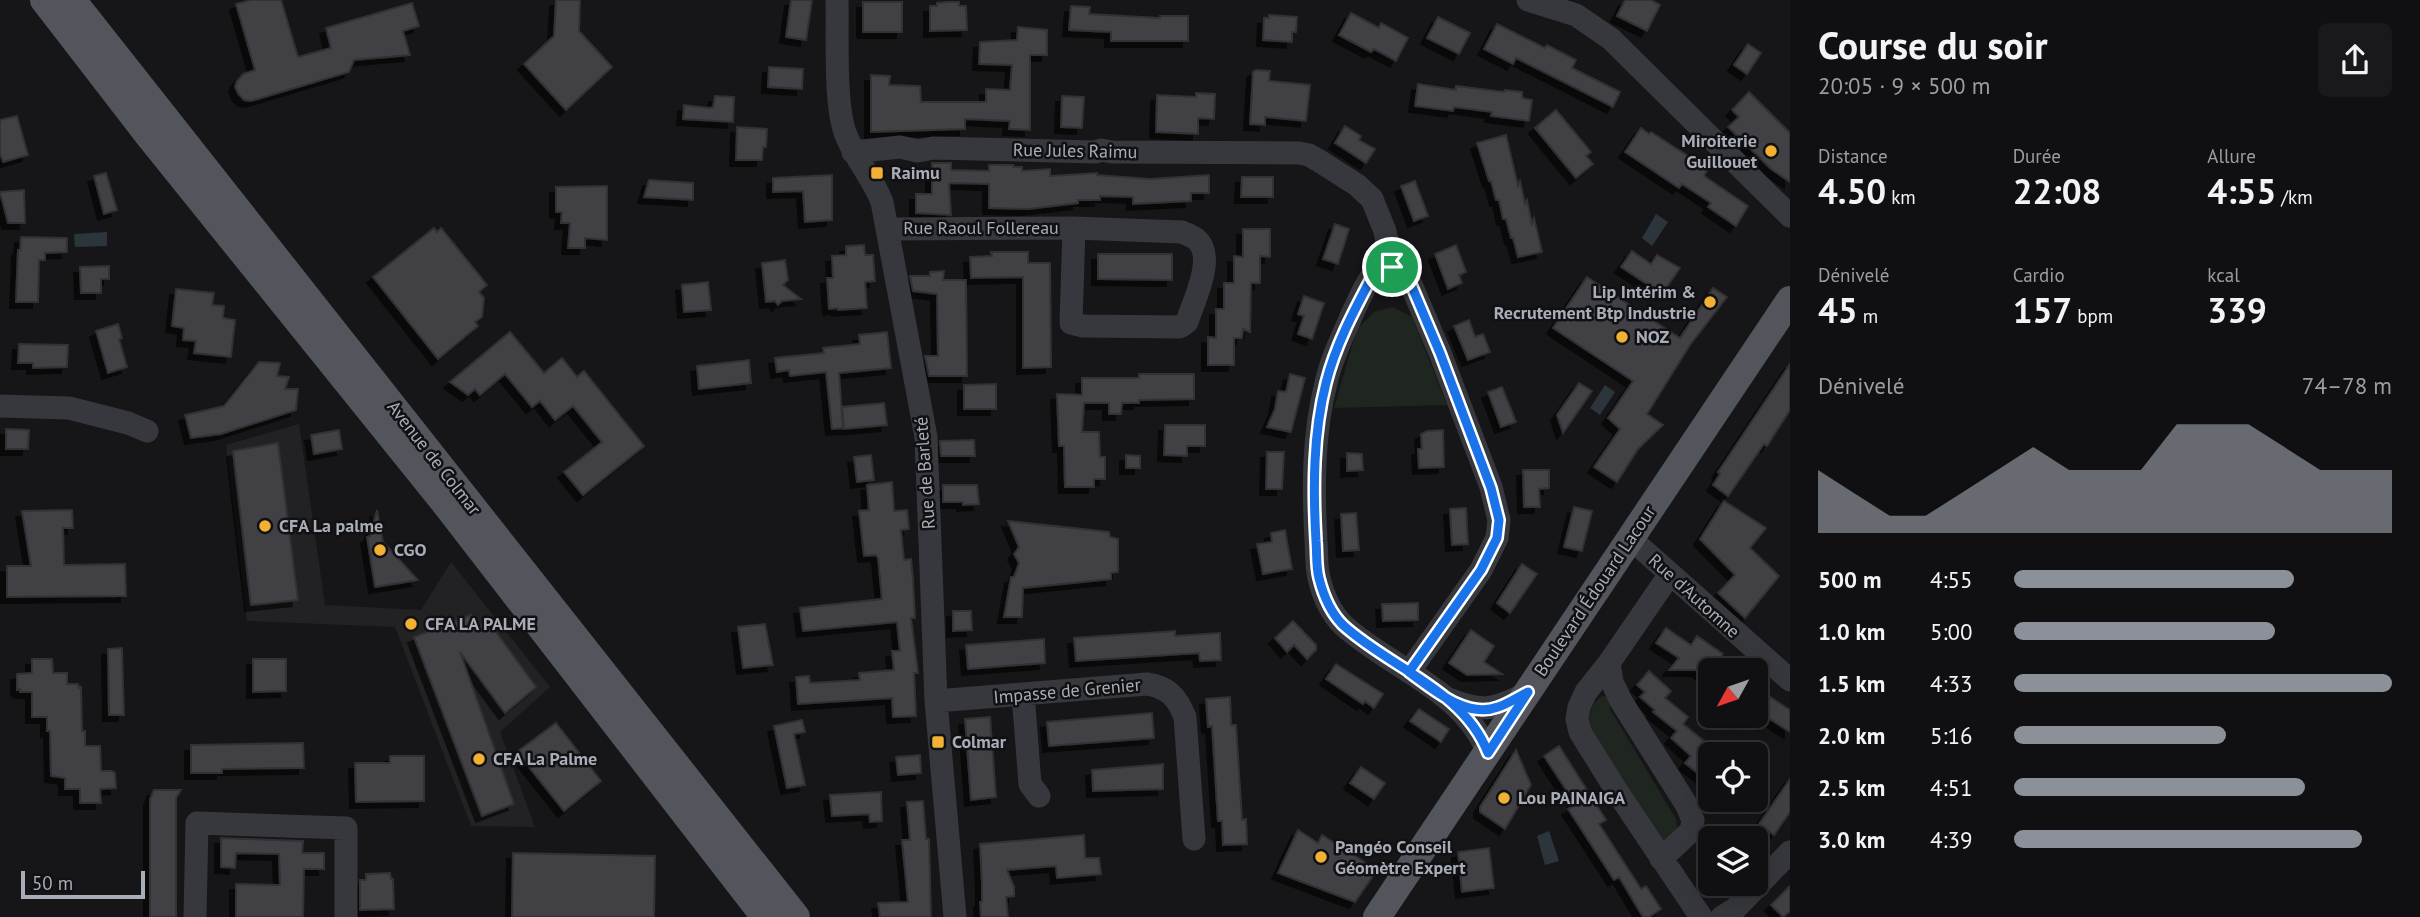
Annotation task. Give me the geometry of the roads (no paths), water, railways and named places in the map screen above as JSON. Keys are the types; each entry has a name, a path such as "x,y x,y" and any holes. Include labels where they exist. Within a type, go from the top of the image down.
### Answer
{"main road":[{"name":"Avenue de Colmar","path":"44,0 149,136 444,502 765,917"},
{"name":"Avenue de Colmar","path":"72,0 796,917"},
{"name":"Boulevard Édouard Lacour","path":"1377,917 1790,300"}],"street":[{"name":"Rue de Barleté","path":"838,0 844,132 853,152 878,191 888,229 926,437 936,701 955,917"},
{"path":"1528,0 1579,7 1790,216"},
{"name":"Rue Jules Raimu","path":"853,152 900,146 918,151 933,148 1309,155 1357,185 1372,199 1385,231 1392,267"},
{"name":"Rue Raoul Follereau","path":"888,229 1074,228 1182,232 1195,238 1204,251 1204,270 1187,322 1180,327 1083,326 1071,323 1074,228"},
{"path":"1409,672 1481,570 1497,538 1499,520 1491,488 1410,282 1399,268 1383,266 1375,271 1336,349 1325,384 1315,462 1314,498 1319,577 1331,610 1343,625 1445,698 1467,717 1479,732 1488,753"},
{"path":"0,406 69,408 128,423 147,431"},
{"name":"Rue d'Automne","path":"1631,539 1790,680"},
{"path":"1670,574 1581,701 1577,719 1580,732 1701,917"},
{"path":"1609,663 1612,682 1621,701 1686,804 1693,820 1691,831 1661,859"},
{"name":"Impasse de Grenier","path":"936,701 1146,684 1167,690 1179,701 1185,717 1194,839"},
{"path":"1445,698 1471,708 1491,709 1528,692"},
{"path":"1023,694 1030,784 1039,796"},
{"path":"195,917 197,823 346,828 346,917"},
{"path":"1723,917 1735,909 1790,852"}],"place":[{"name":"Miroiterie Guillouet","path":"1771,151"},
{"name":"Raimu","path":"877,173"},
{"name":"Lip Intérim & Recrutement Btp Industrie","path":"1710,302"},
{"name":"NOZ","path":"1622,337"},
{"name":"CFA La palme","path":"265,526"},
{"name":"CGO","path":"380,550"},
{"name":"CFA LA PALME","path":"411,624"},
{"name":"Colmar","path":"938,742"},
{"name":"CFA La Palme","path":"479,759"},
{"name":"Lou PAINAIGA","path":"1504,798"},
{"name":"Pangéo Conseil Géomètre Expert","path":"1321,857"}]}
